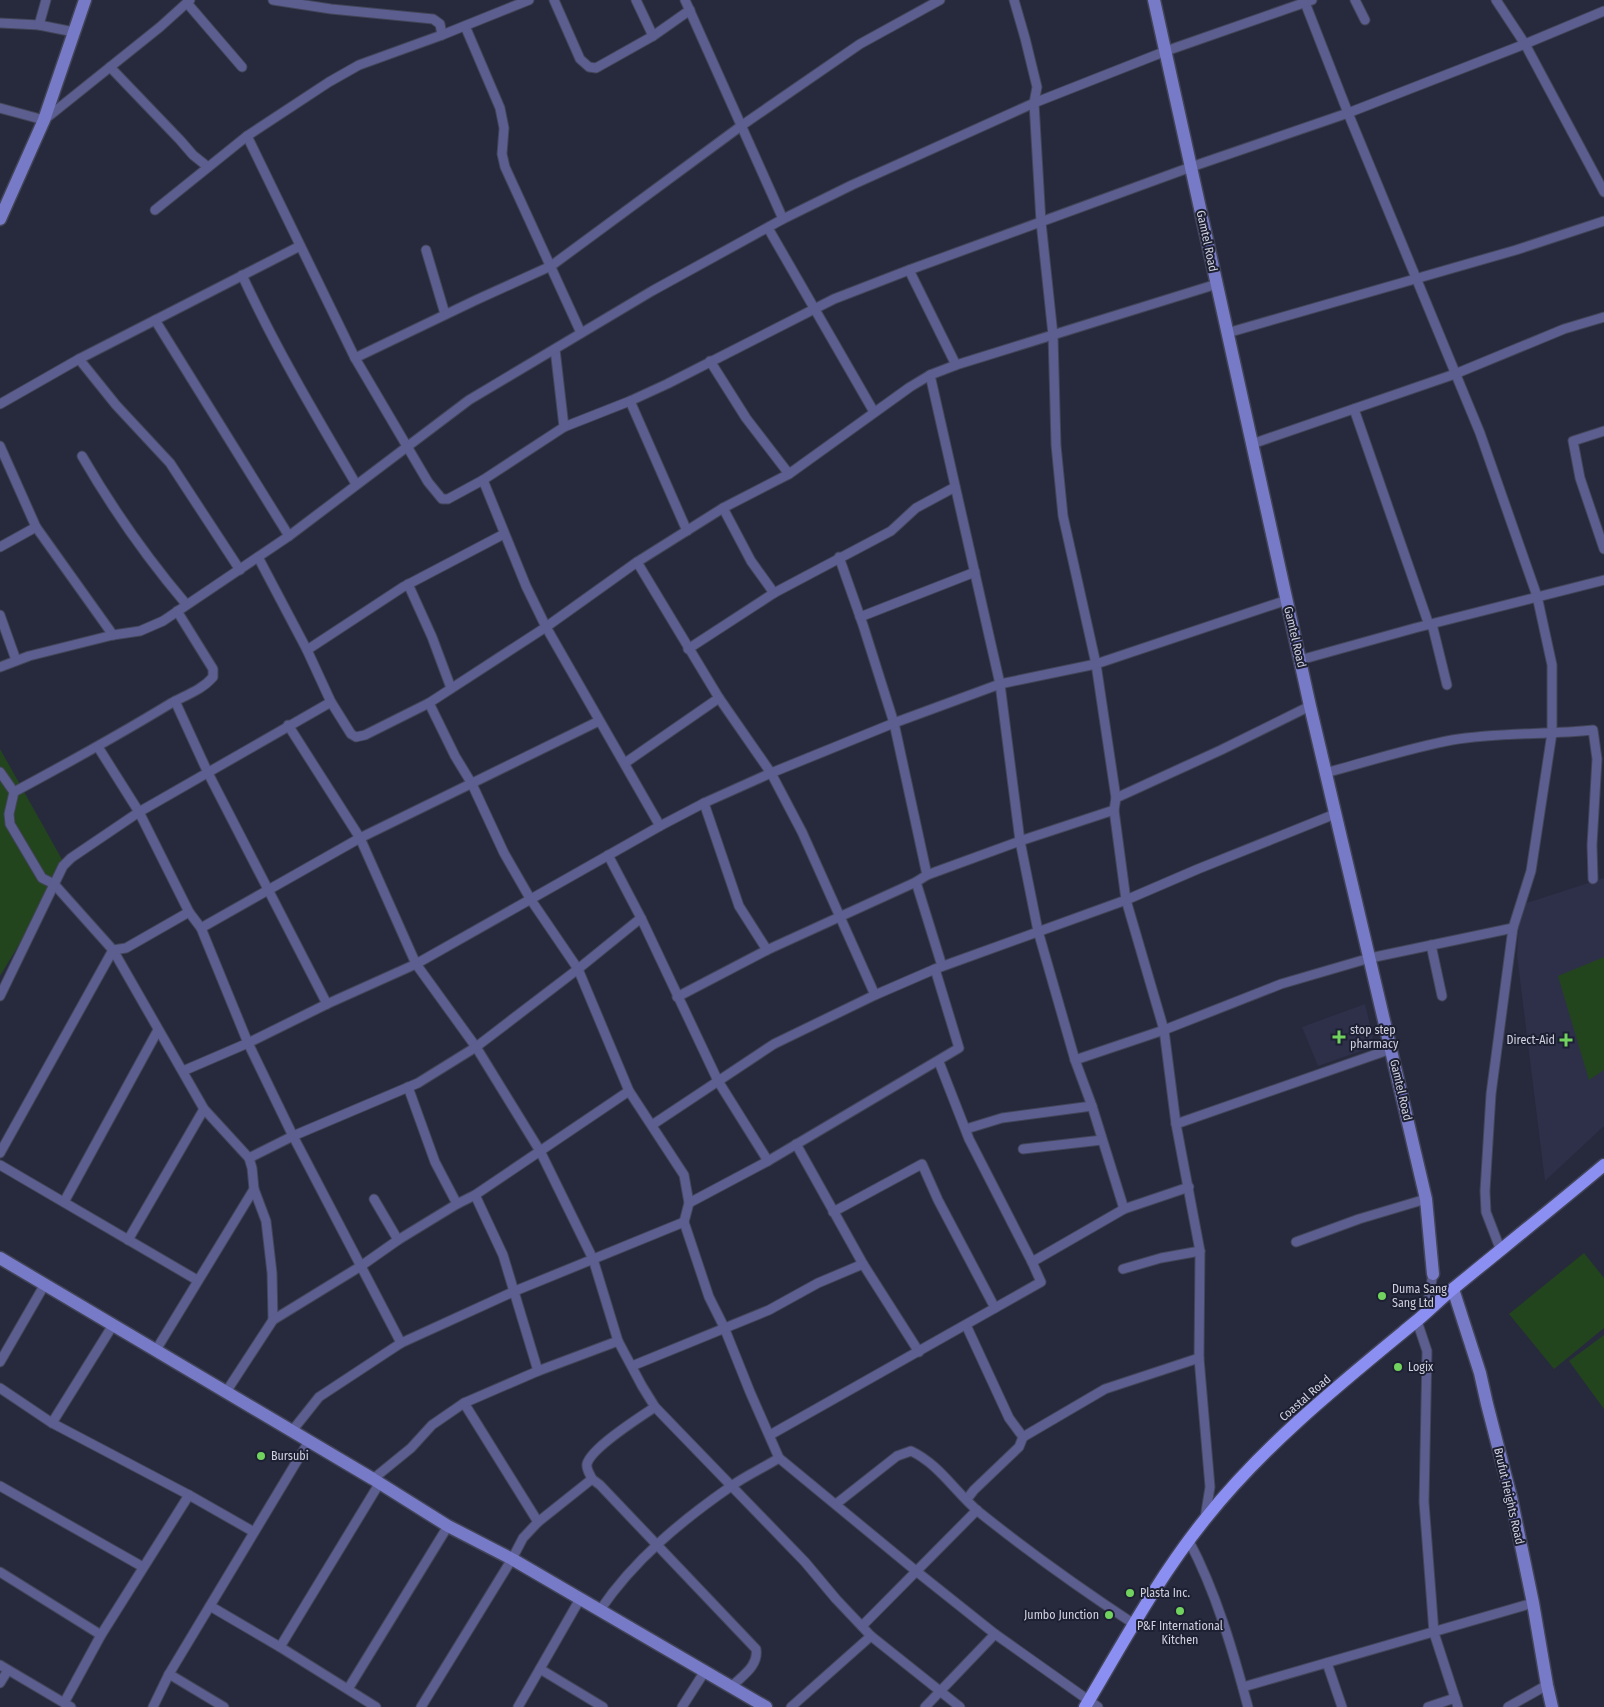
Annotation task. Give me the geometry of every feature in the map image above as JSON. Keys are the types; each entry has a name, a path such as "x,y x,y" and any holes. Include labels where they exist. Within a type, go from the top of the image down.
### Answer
{"main road":[{"name":"Coastal Road","path":"1090,1705 1134,1624 1189,1541 1205,1519 1248,1469 1310,1411 1453,1289 1604,1165"}],"street":[{"path":"39,24 46,0"},
{"path":"0,219 44,120 85,0"},
{"path":"273,0 332,5 433,19 440,24 442,35"},
{"path":"155,210 247,136 329,82 359,65 466,26 514,3 528,0"},
{"path":"554,0 580,58 589,67 596,68 653,36 690,10"},
{"path":"636,0 653,36"},
{"path":"685,0 783,220"},
{"path":"355,358 445,314 551,266 741,126 860,44 940,0"},
{"path":"1014,0 1037,87 1034,103 1042,222 1053,335 1056,445 1063,516 1096,664 1116,798 1114,810 1126,900 1164,1030 1176,1124 1200,1251 1199,1358 1210,1487 1205,1519"},
{"name":"Gamtel Road","path":"1154,0 1325,773 1426,1199 1433,1274"},
{"path":"1355,0 1365,20"},
{"path":"1496,0 1525,44 1604,192"},
{"path":"0,667 16,660 113,635 140,631 163,621 289,536 469,400 652,291 783,220 852,185 1034,103 1166,51 1307,1 1348,113 1480,433 1537,596 1552,665 1552,733 1531,871 1513,928 1492,1094 1485,1190 1486,1212 1501,1251"},
{"path":"44,120 160,28 188,2 242,67"},
{"path":"247,136 355,358 406,447 428,482 442,499 448,498 483,480 564,427 667,384 814,310 834,298 1191,167 1348,113 1604,11"},
{"path":"0,23 39,24 74,32"},
{"path":"466,26 500,108 504,128 502,154 505,167 581,333"},
{"path":"110,67 193,155 208,167"},
{"path":"0,106 44,120"},
{"path":"1227,333 1516,250 1604,222"},
{"path":"768,228 874,412"},
{"path":"0,404 80,359 300,246"},
{"path":"426,250 445,314"},
{"path":"909,270 956,365"},
{"path":"242,276 257,309 307,401 356,484"},
{"path":"258,557 307,650 331,702 351,734 356,737 365,735 429,703 546,627 637,562 723,508 789,474 874,412 930,375 956,365 1216,284"},
{"path":"1252,444 1455,374 1564,329 1604,317"},
{"path":"155,320 289,536"},
{"path":"555,349 564,427"},
{"path":"80,359 116,405 170,463 240,570"},
{"path":"710,361 746,418 789,474"},
{"path":"930,375 1000,684 1020,840 1038,931 1075,1060 1092,1106 1124,1209"},
{"path":"630,401 687,531"},
{"path":"1354,410 1431,625 1448,685"},
{"path":"1604,431 1573,441 1580,478 1604,549"},
{"path":"0,446 36,527 113,635"},
{"path":"82,456 98,484 153,564 186,604"},
{"path":"483,480 526,586 546,627 660,826"},
{"path":"688,649 774,593 891,531 916,508 956,488"},
{"path":"723,508 751,561 774,593"},
{"path":"0,547 36,527"},
{"path":"307,650 408,584 504,534"},
{"path":"839,557 894,723 927,875"},
{"path":"637,562 719,698 771,773 802,832 875,995"},
{"path":"860,617 975,572"},
{"path":"1300,660 1537,596 1604,580"},
{"path":"408,584 432,637 451,688"},
{"path":"183,1070 248,1043 327,1004 416,964 660,826 704,803 771,773 894,723 1000,684 1096,664 1286,600"},
{"path":"177,611 213,669 213,677 206,686 175,701 98,747 14,792 4,815 42,878 54,884 113,950 204,1109 249,1158 254,1189 266,1220 272,1273 273,1320"},
{"path":"0,615 16,660"},
{"path":"625,763 719,698"},
{"path":"175,701 208,773 327,1004"},
{"path":"0,996 4,982 63,866 71,858 138,812 331,702"},
{"path":"429,703 455,756 472,784 504,853 531,900 578,969 629,1091 684,1175 689,1203 684,1222 710,1297 779,1458 995,1634 1090,1705"},
{"path":"1116,798 1221,750 1310,706"},
{"path":"201,928 360,838 599,721"},
{"path":"288,725 360,838 416,964 476,1047 540,1152 593,1259 618,1341 655,1407 805,1562 871,1636 960,1707"},
{"path":"1325,773 1450,741 1493,735 1593,730 1597,759 1592,845 1593,879"},
{"path":"98,747 138,812 190,912 201,928 248,1043 293,1136 401,1343"},
{"path":"0,772 14,792"},
{"path":"704,803 739,906 767,950"},
{"path":"677,997 767,950 916,882 927,875 1020,840 1114,810"},
{"path":"652,1125 774,1044 875,995 938,968 1126,900 1335,814"},
{"path":"608,855 641,918 718,1081 768,1161"},
{"path":"689,1203 768,1161 959,1048 916,882"},
{"path":"113,950 126,948 190,912"},
{"path":"249,1158 293,1136 418,1083 476,1047 641,918"},
{"path":"1075,1060 1164,1030 1281,984 1370,958 1513,928"},
{"path":"1431,945 1442,996"},
{"path":"0,1153 113,950"},
{"path":"64,1202 158,1030"},
{"path":"1176,1124 1391,1049"},
{"path":"770,1435 1041,1282 969,1139 938,1062"},
{"path":"408,1087 435,1162 457,1204"},
{"path":"226,1392 273,1320 398,1240 475,1195 629,1091"},
{"path":"966,1129 1002,1118 1092,1106"},
{"path":"128,1240 204,1109"},
{"path":"1023,1149 1102,1140"},
{"path":"796,1144 863,1264 919,1352"},
{"path":"833,1212 922,1164 938,1200 994,1308"},
{"path":"0,1165 197,1280"},
{"path":"1032,1262 1124,1209 1188,1187"},
{"path":"156,1350 254,1189"},
{"path":"475,1195 503,1255 538,1371"},
{"path":"374,1199 398,1240"},
{"path":"1296,1242 1359,1218 1426,1199"},
{"path":"292,1431 319,1397 401,1343 515,1291 684,1222"},
{"path":"1123,1269 1161,1258 1200,1251"},
{"path":"0,1258 309,1441 448,1526 512,1559 766,1707"},
{"path":"632,1366 769,1310 818,1283 863,1264"},
{"path":"1428,1707 1456,1703 1434,1633 1424,1502 1427,1351 1421,1317 1433,1274"},
{"path":"1,1358 45,1284"},
{"name":"Brufut Heights Road","path":"1453,1289 1480,1372 1511,1498 1552,1707"},
{"path":"52,1423 113,1325"},
{"path":"966,1325 1008,1418 1023,1437"},
{"path":"280,1647 376,1482 432,1425 464,1403 538,1371 618,1341"},
{"path":"967,1499 1019,1447 1023,1437 1105,1388 1199,1358"},
{"path":"0,1388 52,1423 189,1495 254,1532"},
{"path":"464,1403 538,1522"},
{"path":"655,1407 613,1436 590,1458 587,1469 592,1479 600,1484 756,1649 757,1656 754,1665 731,1687"},
{"path":"153,1707 169,1674 309,1441"},
{"path":"836,1504 897,1456 912,1450 923,1456 977,1510 1075,1585 1134,1624"},
{"path":"600,1610 611,1594 656,1544 730,1486 779,1458"},
{"path":"421,1707 523,1538 538,1522 592,1479"},
{"path":"0,1486 143,1567"},
{"path":"0,1683 4,1667 68,1705 101,1635 189,1495"},
{"path":"862,1626 977,1510"},
{"path":"348,1690 448,1526"},
{"path":"1189,1541 1200,1562 1217,1606 1248,1707"},
{"path":"0,1572 101,1635"},
{"path":"518,1707 580,1599"},
{"path":"1243,1687 1533,1603"},
{"path":"210,1606 376,1707"},
{"path":"925,1707 939,1690 995,1634"},
{"path":"791,1707 871,1636"},
{"path":"1327,1663 1342,1707"},
{"path":"540,1669 603,1707"},
{"path":"682,1707 705,1671"},
{"path":"169,1674 224,1707"},
{"path":"1508,1707 1547,1684"}],"shaded area":[{"name":"Direct-Aid","path":"1604,878 1604,1126 1545,1181 1517,955 1520,905"},
{"name":"stop step pharmacy","path":"1365,1004 1375,1046 1318,1066 1302,1027"}],"green space":[{"path":"0,749 64,863 49,895 0,976"},
{"path":"1604,957 1604,1070 1589,1080 1558,976"},
{"path":"1584,1253 1604,1278 1604,1328 1554,1369 1509,1314"},
{"path":"1604,1335 1604,1409 1569,1361"}],"place":[{"name":"stop step pharmacy","path":"1339,1037"},
{"name":"Direct-Aid","path":"1566,1040"},
{"name":"Duma Sang Sang Ltd","path":"1382,1296"},
{"name":"Logix","path":"1398,1367"},
{"name":"Bursubi","path":"261,1456"},
{"name":"Plasta Inc.","path":"1130,1593"},
{"name":"P&F International Kitchen","path":"1180,1611"},
{"name":"Jumbo Junction","path":"1109,1615"}]}
